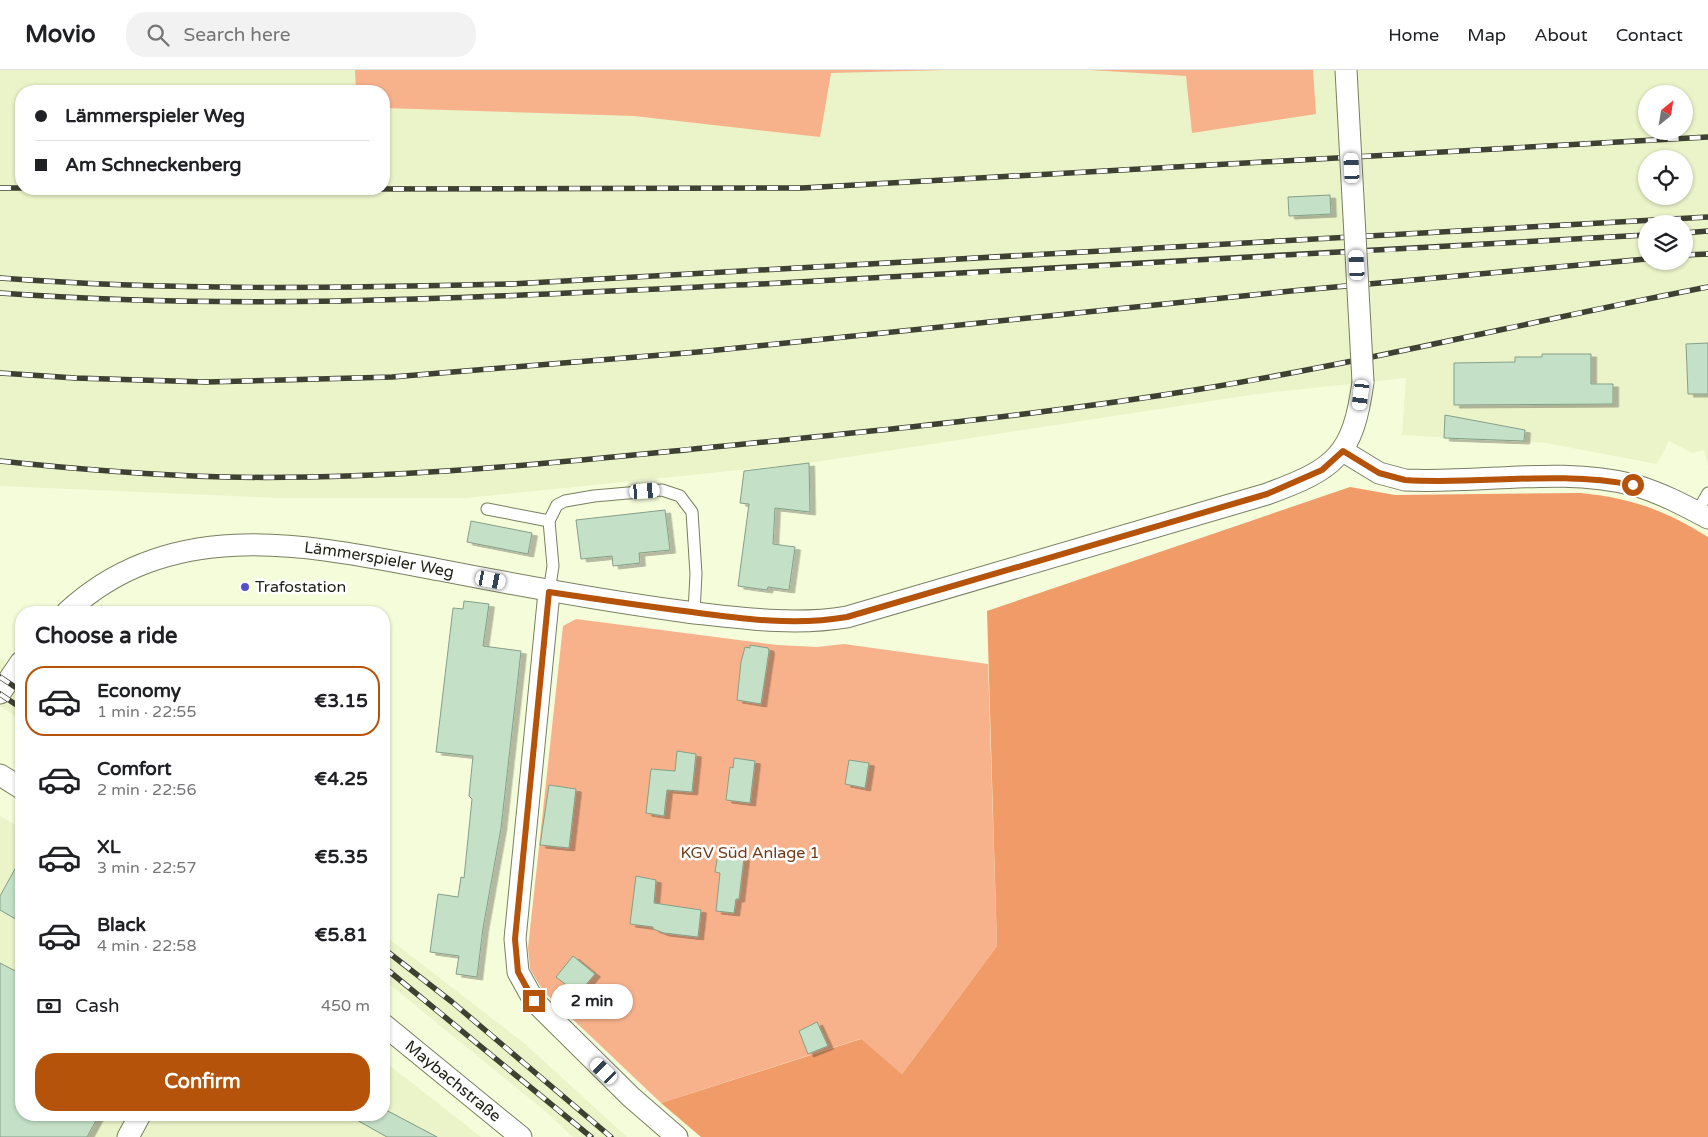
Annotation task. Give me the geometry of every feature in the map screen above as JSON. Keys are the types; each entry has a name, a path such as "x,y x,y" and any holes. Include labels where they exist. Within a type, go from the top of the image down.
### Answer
{"street":[{"path":"1346,70 1363,382 1355,427 1343,451 1379,473 1394,478 1418,480 1567,477 1603,479 1655,492 1703,515"},
{"name":"Lämmerspieler Weg","path":"75,606 109,582 139,566 182,552 226,545 297,545 549,592 694,612 792,623 847,617 1267,494 1322,470 1343,451"},
{"path":"549,592 515,939 518,972 534,1001 550,1018 631,1097 677,1137"},
{"path":"0,693 15,671"},
{"path":"0,775 15,784"},
{"name":"Maybachstraße","path":"390,1030 521,1137"},
{"path":"128,1137 137,1121"}],"lane":[{"path":"549,592 553,566 549,521 557,505 565,501 662,490 680,496 692,512 696,574 694,612"},
{"path":"1703,515 1708,493"},
{"path":"487,510 549,521"}],"shaded area":[{"path":"0,70 1708,70 1708,466 1704,450 1692,453 1669,441 1657,464 1546,443 1402,435 1406,378 1257,394 809,463 465,498 277,498 0,486"},
{"path":"1350,487 1395,495 1580,493 1599,495 1647,507 1677,519 1708,537 1708,1137 701,1137 661,1103 861,1039 902,1074 997,946 987,611"},
{"path":"0,659 15,669 15,716 0,706"},
{"path":"0,816 15,825 15,1121 390,1121 390,1066 481,1137 0,1137"},
{"path":"390,940 524,1043 627,1137 573,1137 545,1111 390,985"}],"green space":[{"path":"355,70 947,70 831,73 820,137 634,116 390,108 390,85 356,85"},
{"path":"1090,70 1313,70 1316,114 1192,133 1186,76"},
{"name":"KGV Süd Anlage 1","path":"576,619 777,645 817,647 844,644 988,664 997,946 902,1074 860,1039 661,1103 543,991 530,969 528,948 563,626"}],"building":[{"path":"1330,195 1331,214 1289,216 1288,197"},
{"path":"1708,343 1708,394 1688,394 1686,344"},
{"path":"1542,354 1591,354 1591,384 1613,384 1613,404 1454,405 1454,363 1515,362 1515,357 1542,357"},
{"path":"1445,415 1525,430 1524,441 1444,438"},
{"path":"809,463 810,512 775,508 773,544 795,547 789,590 768,587 767,590 738,586 749,504 740,503 744,471"},
{"path":"665,510 670,550 639,553 640,563 613,566 612,556 581,559 576,520"},
{"path":"471,521 532,533 528,554 467,542"},
{"path":"464,601 489,604 483,646 521,651 501,828 483,928 477,977 456,974 459,956 430,952 438,894 458,897 461,877 464,878 472,799 469,796 473,756 436,752 453,608 463,609"},
{"path":"750,645 768,648 769,651 761,704 737,700 741,662 745,647 750,648"},
{"path":"677,751 696,754 692,792 667,790 664,816 646,813 651,769 675,771"},
{"path":"734,758 755,761 750,803 726,800 730,767 733,768"},
{"path":"849,760 869,763 865,788 845,784"},
{"path":"549,785 576,789 569,848 540,845"},
{"path":"718,854 744,858 739,899 736,899 734,913 716,911 720,873 715,872"},
{"path":"15,869 15,919 0,910 0,896"},
{"path":"636,876 656,880 654,903 701,910 698,937 664,933 653,929 653,927 630,924"},
{"path":"573,956 595,974 578,994 556,977"},
{"path":"0,963 15,971 15,1121 96,1121 87,1137 0,1137"},
{"path":"817,1022 828,1046 808,1054 799,1031"},
{"path":"390,1112 437,1137 387,1137 359,1121 390,1121"}],"railway":[{"path":"390,189 802,188 1708,137"},
{"path":"0,188 15,188"},
{"path":"0,278 191,287 383,287 511,284 1708,217"},
{"path":"1693,232 1708,231"},
{"path":"0,293 95,299 285,302 476,297 872,278 1638,235"},
{"path":"1693,255 1708,254"},
{"path":"0,373 75,378 206,382 392,377 698,352 1291,291 1638,260"},
{"path":"0,461 56,467 197,476 337,476 506,467 808,438 1074,408 1207,388 1333,365 1708,287"},
{"path":"0,677 15,687"},
{"path":"0,694 15,704"},
{"path":"390,954 452,1002 611,1137"},
{"path":"390,972 591,1137"}],"place":[{"name":"Trafostation","path":"245,587"}],"route":[{"path":"534,1001 524,986 518,972 515,939 549,592 618,603 772,622 812,622 847,617 1267,494 1294,484 1322,470 1343,451 1379,473 1405,480 1567,477 1603,479 1633,485"}]}
